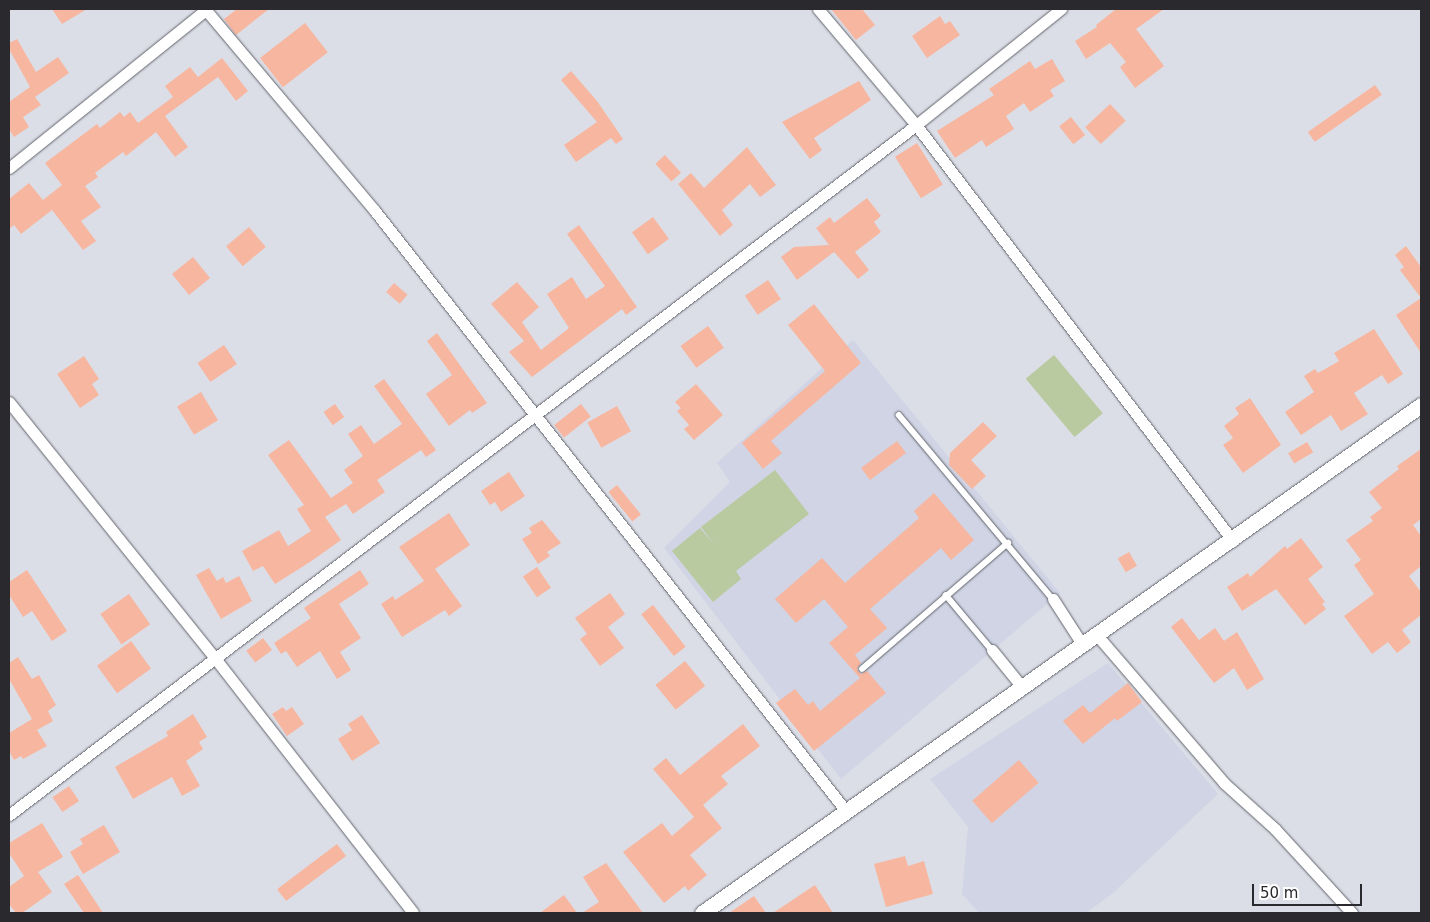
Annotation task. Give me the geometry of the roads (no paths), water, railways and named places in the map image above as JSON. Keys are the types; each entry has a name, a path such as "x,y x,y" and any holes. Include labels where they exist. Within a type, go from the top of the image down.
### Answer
{"street":[{"path":"9,168 206,9 375,211 534,416 846,811"},
{"path":"818,9 916,125 1233,541"},
{"path":"9,815 214,657 916,125 1062,9"},
{"path":"9,402 214,657 413,913"},
{"path":"702,913 1096,634 1233,541 1421,405"},
{"path":"1053,599 1082,644"},
{"path":"1096,634 1224,782 1275,829 1352,913"},
{"path":"992,650 1022,687"}],"lane":[{"path":"899,414 1053,599"},
{"path":"862,669 1008,543"},
{"path":"946,596 992,650"}]}
